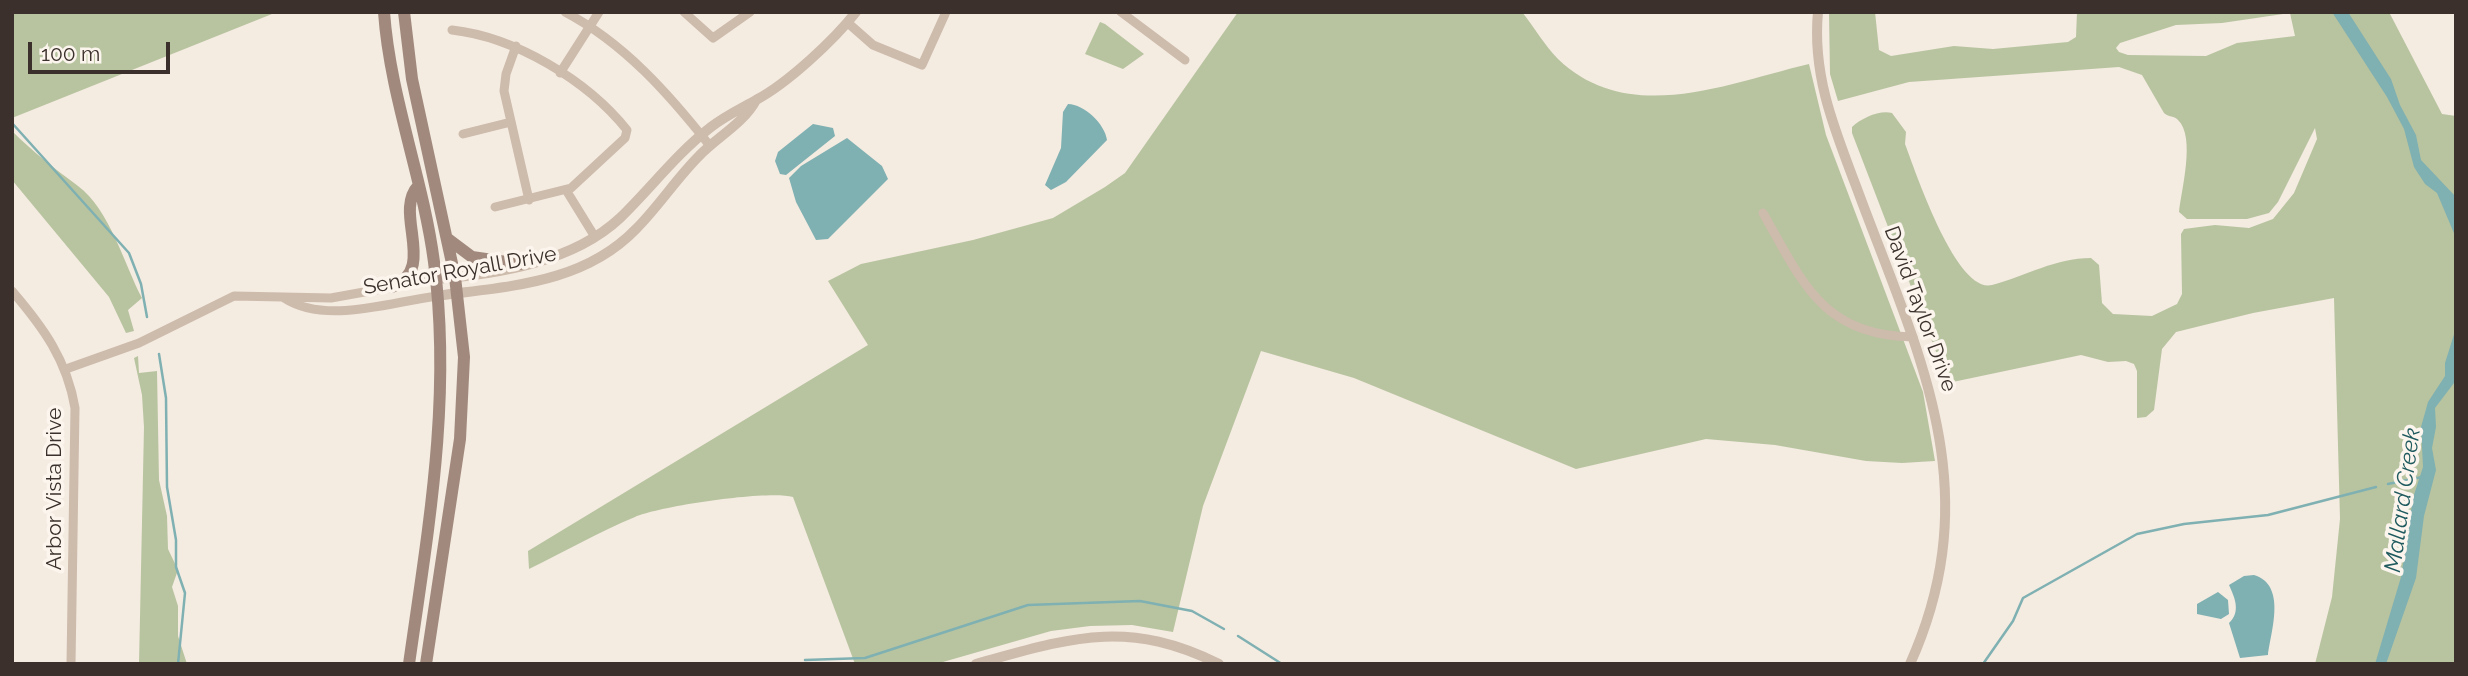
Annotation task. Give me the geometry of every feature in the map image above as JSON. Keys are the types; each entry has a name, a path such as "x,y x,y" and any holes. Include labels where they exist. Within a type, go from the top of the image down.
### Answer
{"main road":[{"path":"384,12 396,88 436,279 442,379 440,437 409,664"},
{"path":"404,12 412,79 455,277 464,358 463,403 426,664"},
{"path":"392,287 404,281 412,268 414,248 410,198 418,186"},
{"path":"448,239 470,256 520,264"}],"street":[{"path":"565,12 590,26 639,66 710,146"},
{"path":"559,73 599,12"},
{"path":"684,12 713,38 750,12"},
{"path":"756,100 828,44 856,12"},
{"path":"848,23 873,45 922,65 946,12"},
{"path":"1121,12 1185,60"},
{"name":"David Taylor Drive","path":"1818,12 1817,54 1826,105 1913,337 1937,418 1945,498 1939,568 1929,613 1910,664"},
{"path":"452,30 474,32 516,46 591,93 627,133 579,181 566,190 495,207"},
{"path":"516,46 504,86 529,200"},
{"name":"Senator Royall Drive","path":"66,369 139,343 234,296 331,298 436,279 502,271 520,264 551,258 595,237 618,220 667,166 701,135 738,108 756,100"},
{"name":"Senator Royall Drive","path":"282,297 294,304 325,312 548,280 579,268 609,251 636,229 710,146 744,117 756,100"},
{"path":"463,134 511,122"},
{"path":"566,190 595,237"},
{"path":"1763,213 1805,285 1837,317 1866,332 1913,337"},
{"name":"Arbor Vista Drive","path":"12,291 48,336 66,369 75,408 71,664"},
{"path":"976,664 1056,642 1107,635 1167,642 1219,664"}],"green space":[{"path":"12,12 277,12 12,118"},
{"path":"1238,12 1522,12 1558,59 1586,80 1616,91 1647,95 1713,89 1809,64 1826,135 1923,392 1935,461 1866,461 1775,445 1706,439 1576,469 1354,378 1261,351 1203,506 1173,632 1132,625 1090,626 1051,631 936,664 855,664 793,497 780,495 714,500 648,513 608,529 529,569 528,551 868,345 828,281 861,264 973,240 1053,218 1125,173"},
{"path":"1829,12 1875,12 1879,50 1891,56 1954,46 1993,49 2068,42 2076,37 2077,12 2389,12 2442,114 2456,116 2456,664 2315,664 2332,597 2340,519 2334,298 2253,313 2176,332 2162,349 2154,410 2146,417 2137,418 2137,371 2134,364 2126,361 2108,362 2081,355 1948,383 1852,133 1852,127 1866,118 1892,113 1906,132 1905,144 1939,228 1951,251 1978,283 1992,285 2053,264 2091,258 2099,265 2102,303 2113,314 2152,316 2177,304 2182,294 2181,234 2184,229 2215,225 2249,228 2273,219 2294,193 2317,139 2315,128 2278,202 2269,213 2247,219 2187,219 2179,212 2187,151 2183,128 2177,119 2164,113 2142,75 2119,67 1909,82 1838,101 1830,74","holes":["2290,13 2295,36 2237,43 2206,56 2128,55 2116,48 2120,43 2176,25 2222,23"]},
{"path":"1100,22 1144,54 1123,69 1085,54"},
{"path":"12,131 89,196 108,223 142,298 128,310 134,331 126,333 109,297 12,180"},
{"path":"138,356 139,373 157,371 159,480 167,516 168,549 178,570 172,587 178,606 178,636 187,664 139,664 144,427 142,395 134,358"}],"water":[{"path":"2332,12 2348,12 2391,79 2400,105 2416,135 2421,160 2456,197 2456,238 2437,193 2425,184 2414,167 2404,129 2387,97"},
{"path":"1068,104 1081,107 1093,116 1107,140 1066,182 1051,190 1045,185 1061,148 1063,112"},
{"path":"813,124 833,128 835,136 786,175 780,174 775,161 778,152"},
{"path":"847,138 882,166 888,179 828,239 816,240 796,202 789,178 801,166"},
{"path":"2456,328 2454,383 2435,408 2436,427 2432,448 2436,470 2424,516 2416,578 2386,664 2375,664 2401,577 2413,498 2423,467 2421,427 2428,402 2445,376 2445,363"},
{"path":"2254,575 2264,580 2271,588 2274,598 2272,634 2268,655 2240,658 2229,623 2236,610 2229,585 2244,576"},
{"path":"2218,592 2228,600 2229,614 2221,619 2197,614 2197,604"}],"waterway":[{"path":"12,123 129,253 141,284 147,317"},
{"path":"159,354 166,398 167,487 176,540 176,567 185,593 178,664"},
{"name":"Mallard Creek","path":"2388,484 2422,477"},
{"path":"1983,664 2013,621 2023,598 2137,534 2184,524 2268,515 2376,487"},
{"path":"805,660 865,658 1028,605 1140,601 1192,611 1224,629"},
{"path":"1238,636 1282,664"}]}
